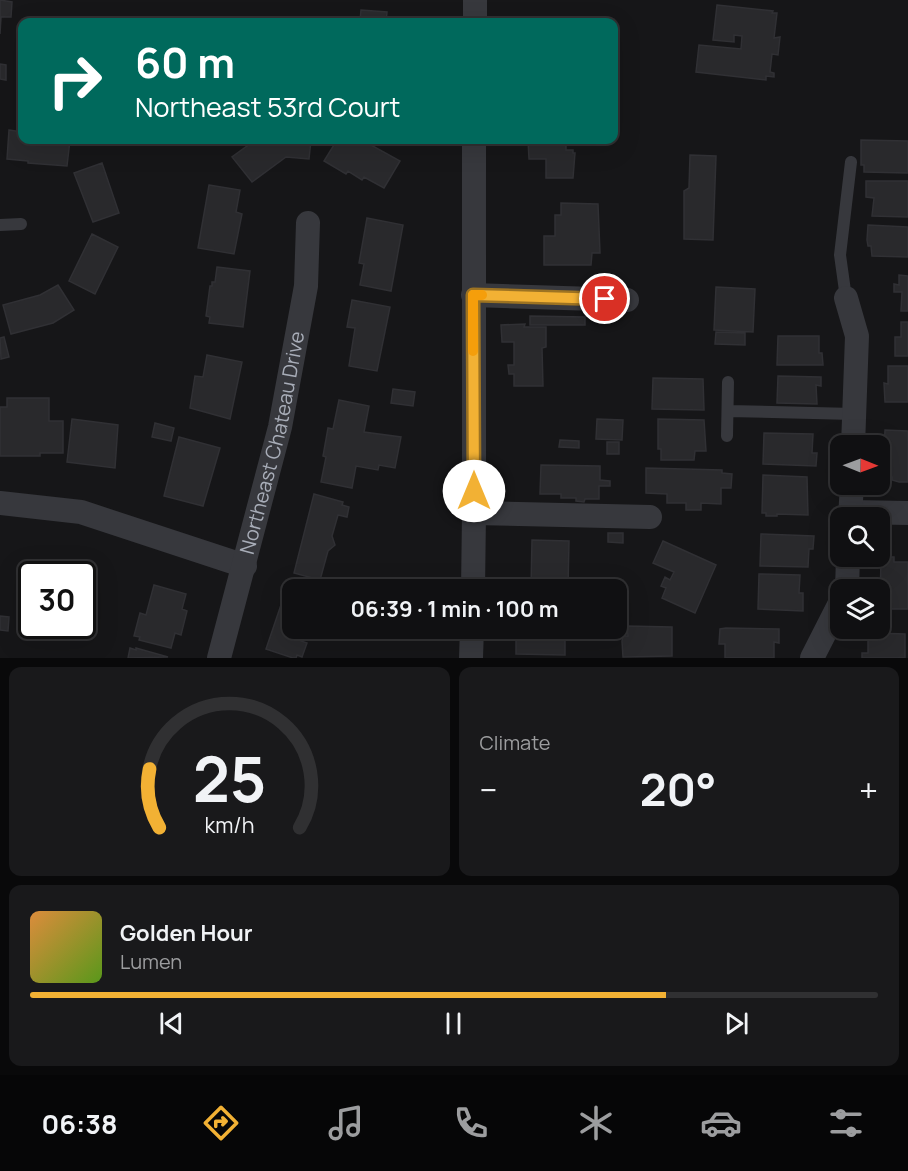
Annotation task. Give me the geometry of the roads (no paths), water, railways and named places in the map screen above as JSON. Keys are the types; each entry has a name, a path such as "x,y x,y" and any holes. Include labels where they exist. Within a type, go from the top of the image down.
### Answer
{"street":[{"path":"475,0 475,18"},
{"path":"472,579 474,144"},
{"name":"Northeast Chateau Drive","path":"219,658 280,427 306,286 308,223"},
{"path":"473,295 627,300"},
{"path":"846,298 857,336 853,435"},
{"path":"0,503 81,512 245,566"},
{"path":"474,513 650,517"},
{"path":"890,514 908,513"},
{"path":"812,658 830,623"},
{"path":"471,658 472,639"}],"lane":[{"path":"846,298 840,255 851,162"},
{"path":"0,225 21,224"},
{"path":"727,435 728,382"},
{"path":"728,411 854,414"}]}
